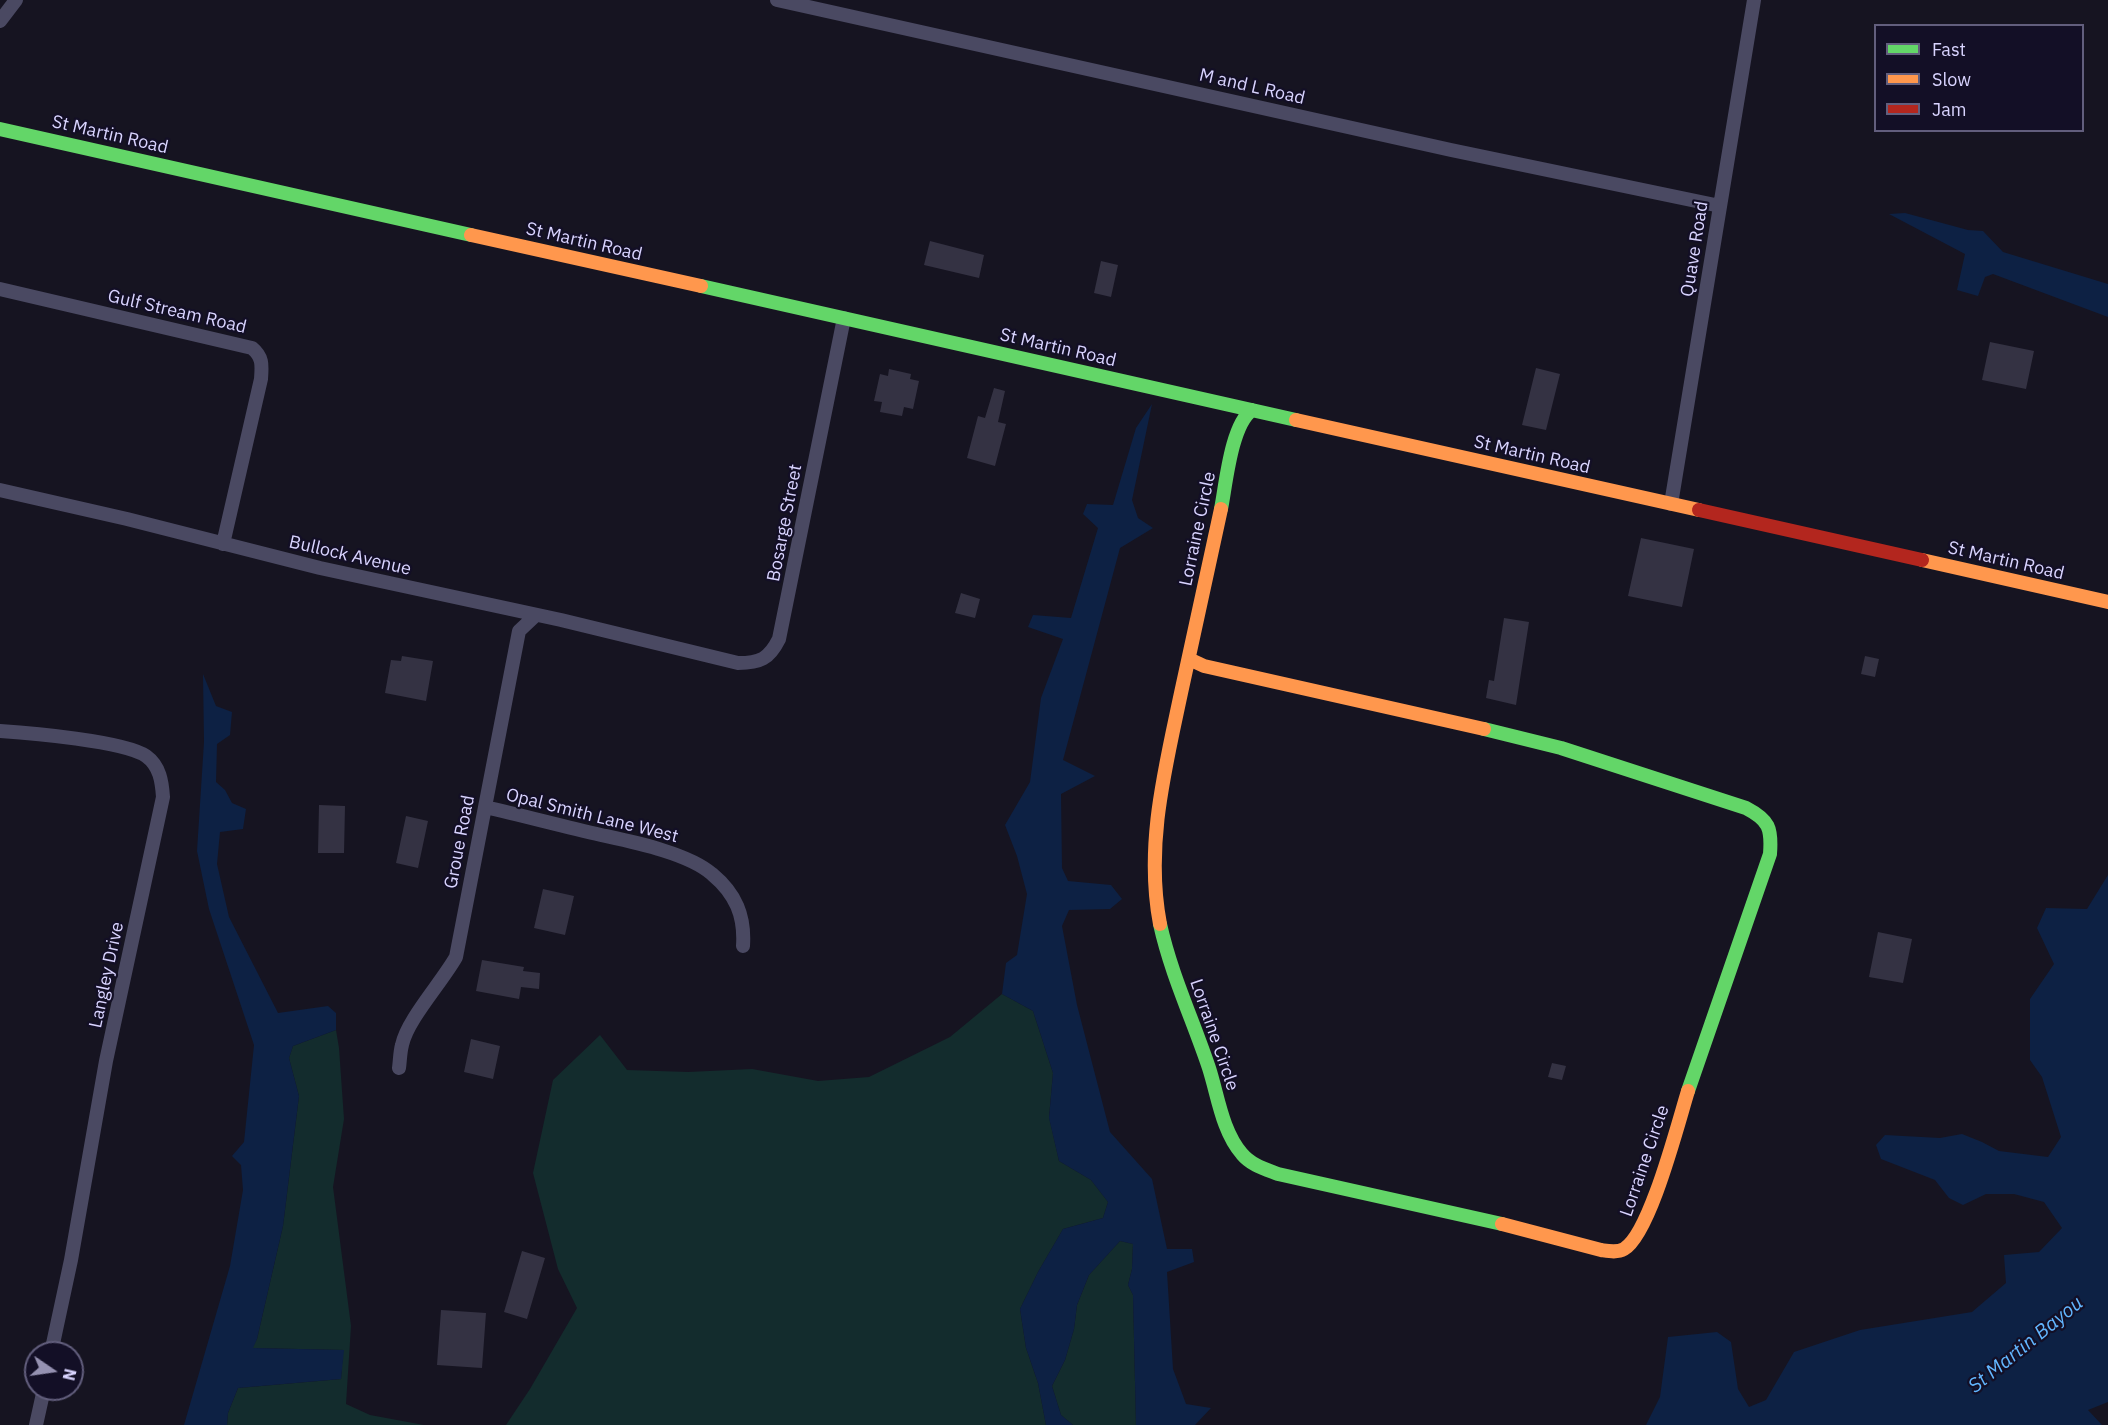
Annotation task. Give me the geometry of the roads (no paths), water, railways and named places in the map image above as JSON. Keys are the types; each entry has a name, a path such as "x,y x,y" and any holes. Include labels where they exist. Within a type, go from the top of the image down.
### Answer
{"street":[{"path":"0,21 16,0"},
{"name":"M and L Road","path":"777,0 1451,150 1720,206"},
{"name":"Quave Road","path":"1671,504 1754,0"},
{"name":"St Martin Road","path":"0,129 2108,602"},
{"name":"Gulf Stream Road","path":"0,289 252,348 258,353 262,361 261,379 223,544"},
{"name":"Bosarge Street","path":"693,652 738,663 756,663 766,658 775,648 779,639 844,318"},
{"name":"Lorraine Circle","path":"1189,659 1204,666 1465,724 1561,748 1746,808 1762,816 1769,825 1772,835 1764,876 1692,1078 1650,1211 1637,1236 1625,1249 1617,1252 1601,1250 1470,1215 1278,1174 1257,1166 1244,1156 1237,1147 1223,1117 1208,1066 1184,1005 1156,904 1155,828 1163,777 1237,434 1248,413 1252,410"},
{"name":"Bullock Avenue","path":"0,490 127,519 320,568 693,652"},
{"name":"Groue Road","path":"399,1068 402,1044 408,1028 456,957 519,631 536,615"},
{"name":"Langley Drive","path":"0,731 94,742 131,750 146,756 156,767 162,779 163,797 157,835 106,1061 71,1260 54,1341"},
{"name":"Opal Smith Lane West","path":"485,807 653,847 684,858 711,873 728,890 741,912 744,927 743,946"},
{"path":"36,1425 41,1401"}],"water":[{"path":"1905,213 1968,230 1983,231 2003,252 2108,284 2108,317 1993,274 1985,277 1978,296 1957,290 1965,254 1889,214"},
{"path":"1152,404 1132,500 1138,518 1153,528 1120,548 1063,760 1095,776 1061,794 1062,868 1068,881 1111,885 1122,899 1110,909 1069,910 1062,926 1077,1005 1110,1132 1152,1179 1167,1249 1192,1249 1194,1262 1167,1272 1173,1369 1186,1404 1211,1408 1195,1425 1136,1425 1133,1295 1128,1285 1132,1269 1133,1244 1120,1241 1089,1275 1077,1305 1074,1329 1065,1360 1052,1386 1061,1415 1073,1425 1046,1425 1038,1383 1026,1348 1020,1309 1063,1229 1103,1218 1108,1202 1091,1180 1059,1161 1049,1118 1053,1073 1033,1011 1002,994 1006,963 1017,955 1027,894 1017,856 1005,825 1030,782 1041,698 1063,639 1028,627 1033,615 1071,618 1098,528 1083,514 1087,504 1113,505 1136,428"},
{"path":"203,674 216,706 232,712 230,735 217,744 216,782 225,790 232,803 246,809 243,829 220,832 217,864 229,917 278,1013 328,1006 336,1013 336,1030 293,1046 289,1058 299,1096 283,1226 253,1348 344,1350 341,1379 238,1388 228,1413 227,1425 184,1425 230,1266 243,1190 241,1165 232,1156 244,1142 254,1045 209,909 197,851 204,742"},
{"name":"St Martin Bayou","path":"2108,875 2108,1402 2088,1410 2102,1425 1646,1425 1660,1397 1668,1337 1717,1332 1731,1342 1738,1389 1749,1407 1766,1400 1794,1352 1860,1330 1972,1312 2006,1283 2004,1255 2039,1252 2062,1228 2044,1202 2014,1194 1986,1194 1963,1205 1949,1198 1935,1180 1881,1159 1876,1145 1885,1135 1940,1138 1962,1134 1999,1151 2048,1157 2061,1137 2042,1077 2030,1060 2030,999 2054,964 2037,928 2046,908 2087,909"}]}
